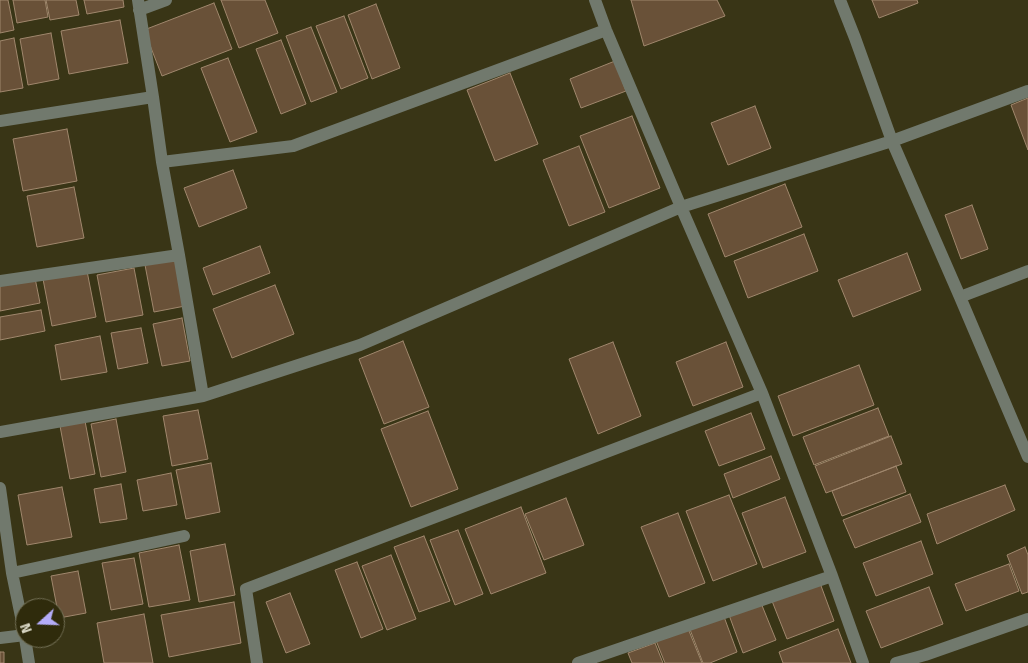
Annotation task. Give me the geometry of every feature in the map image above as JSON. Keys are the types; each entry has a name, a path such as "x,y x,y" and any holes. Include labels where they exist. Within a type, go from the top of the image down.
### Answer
{"street":[{"path":"166,0 138,5 162,162 203,396"},
{"path":"595,0 606,30 762,393 863,663"},
{"path":"840,0 892,141 1027,451"},
{"path":"162,162 294,146 606,30"},
{"path":"0,432 203,396 360,345 681,206 892,141 1028,91"},
{"path":"0,121 153,97"},
{"path":"0,281 179,254"},
{"path":"960,297 1028,271"},
{"path":"257,663 246,589 762,393"},
{"path":"0,488 17,598"},
{"path":"12,573 184,536"},
{"path":"578,663 832,576"},
{"path":"896,663 927,659 1028,619"},
{"path":"0,638 15,637"},
{"path":"27,648 30,663"}],"building":[{"path":"0,0 8,0 14,30 0,33"},
{"path":"13,0 45,0 48,17 17,23"},
{"path":"46,0 76,0 79,15 50,20"},
{"path":"84,0 123,0 124,7 87,14"},
{"path":"221,0 265,0 278,33 239,48"},
{"path":"631,0 717,0 725,16 644,46"},
{"path":"872,0 917,0 918,3 879,18"},
{"path":"214,3 232,49 162,76 144,30"},
{"path":"376,4 400,68 372,79 348,15"},
{"path":"344,16 368,78 341,89 316,26"},
{"path":"120,20 128,63 69,74 61,31"},
{"path":"311,27 337,92 311,102 286,36"},
{"path":"51,33 59,79 28,85 20,39"},
{"path":"14,38 23,88 0,92 0,41"},
{"path":"281,40 306,104 281,114 256,49"},
{"path":"228,58 257,132 230,142 201,68"},
{"path":"615,61 626,91 581,108 570,79"},
{"path":"510,73 538,144 495,161 467,90"},
{"path":"1028,98 1028,150 1011,105"},
{"path":"755,106 771,148 728,165 711,123"},
{"path":"632,116 660,188 609,208 580,136"},
{"path":"67,129 77,181 23,191 13,139"},
{"path":"579,146 605,212 569,226 543,160"},
{"path":"233,170 247,208 199,227 184,188"},
{"path":"785,184 802,227 725,257 708,214"},
{"path":"74,187 84,238 37,247 27,196"},
{"path":"972,205 988,249 961,259 945,215"},
{"path":"804,234 818,271 748,298 734,261"},
{"path":"260,246 270,273 213,295 203,268"},
{"path":"907,253 921,290 853,317 838,280"},
{"path":"176,259 185,306 154,312 145,265"},
{"path":"134,268 143,315 106,322 97,275"},
{"path":"87,271 96,317 52,326 43,279"},
{"path":"35,278 40,303 0,311 0,284"},
{"path":"275,285 294,334 232,358 213,309"},
{"path":"41,310 45,331 0,340 0,317"},
{"path":"182,318 190,361 162,366 153,324"},
{"path":"141,328 148,363 118,369 111,333"},
{"path":"100,336 107,372 61,380 55,345"},
{"path":"403,341 429,407 384,424 359,359"},
{"path":"613,342 641,416 598,434 569,359"},
{"path":"726,342 743,387 693,406 676,362"},
{"path":"859,365 874,405 793,436 778,396"},
{"path":"878,408 889,436 814,465 803,437"},
{"path":"198,410 208,459 172,466 163,416"},
{"path":"428,411 458,489 411,507 381,429"},
{"path":"751,413 765,449 719,466 705,431"},
{"path":"116,419 126,472 101,477 91,424"},
{"path":"85,421 95,474 70,479 60,426"},
{"path":"891,436 902,464 826,493 815,466"},
{"path":"771,456 780,479 733,498 724,474"},
{"path":"211,463 220,512 186,519 176,470"},
{"path":"896,466 906,492 842,516 832,491"},
{"path":"171,473 177,505 143,511 137,480"},
{"path":"121,484 127,519 100,523 94,489"},
{"path":"1005,485 1015,510 937,544 927,514"},
{"path":"62,487 72,537 27,545 18,495"},
{"path":"910,494 921,522 855,548 843,520"},
{"path":"729,495 757,564 713,581 686,511"},
{"path":"785,497 806,552 763,568 742,513"},
{"path":"566,498 584,545 544,560 525,514"},
{"path":"521,507 546,573 491,594 465,529"},
{"path":"678,513 705,583 669,597 641,527"},
{"path":"458,530 483,594 455,605 430,540"},
{"path":"424,536 450,601 419,612 394,547"},
{"path":"921,541 933,574 876,596 863,563"},
{"path":"225,544 235,595 199,602 190,551"},
{"path":"179,545 190,600 149,607 139,553"},
{"path":"1025,547 1028,555 1028,592 1022,594 1007,555"},
{"path":"391,555 416,619 387,630 362,566"},
{"path":"134,558 143,604 111,610 102,563"},
{"path":"357,562 383,629 361,638 335,570"},
{"path":"1009,564 1019,591 966,611 955,584"},
{"path":"78,571 86,613 65,617 65,598 55,598 51,576"},
{"path":"820,583 834,621 787,639 772,601"},
{"path":"929,587 943,624 881,648 866,611"},
{"path":"290,593 310,644 286,653 266,602"},
{"path":"234,602 241,643 169,657 161,615"},
{"path":"761,603 776,640 743,653 729,615"},
{"path":"144,614 153,663 104,663 97,623"},
{"path":"723,614 737,652 710,663 703,663 689,627"},
{"path":"687,626 702,663 665,663 655,638"},
{"path":"838,629 851,663 783,663 779,652"},
{"path":"655,643 663,663 632,663 628,653"},
{"path":"0,652 4,652 4,663 0,663"}]}
